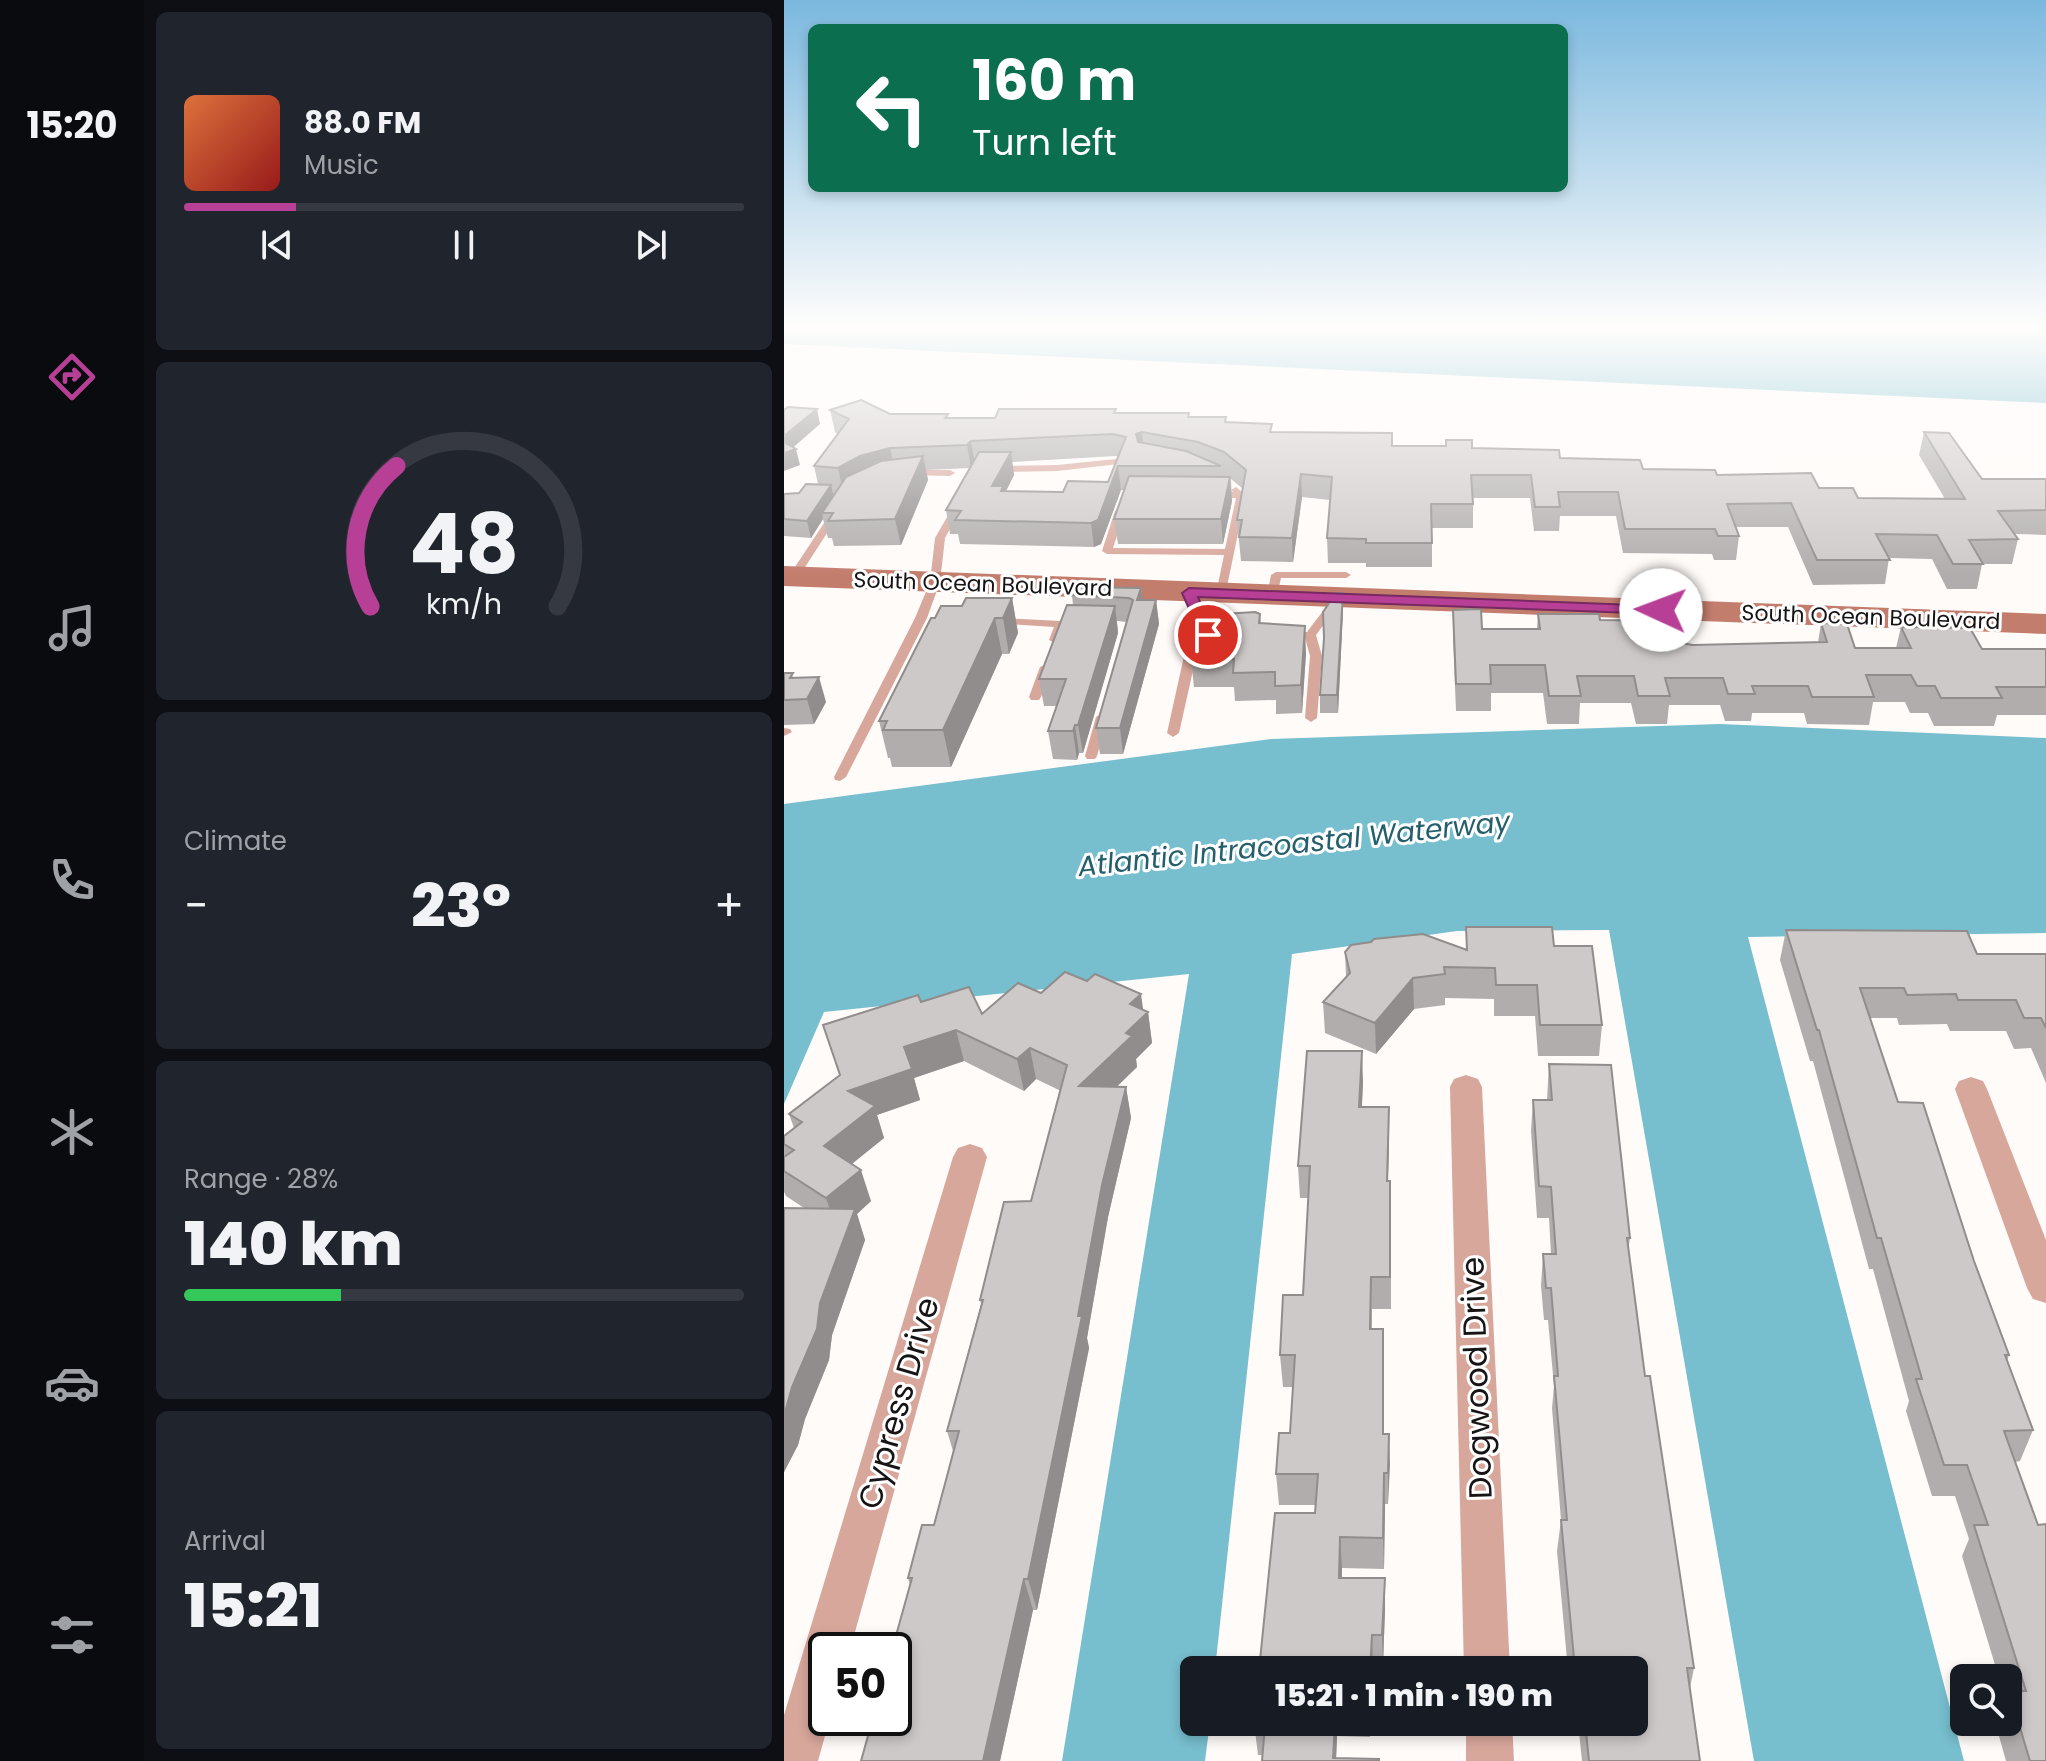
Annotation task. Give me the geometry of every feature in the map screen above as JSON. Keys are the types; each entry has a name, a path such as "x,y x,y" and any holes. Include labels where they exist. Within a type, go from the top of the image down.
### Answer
{"main road":[{"name":"South Ocean Boulevard","path":"789,576 1272,596 1342,587 2046,624"}],"street":[{"name":"Dogwood Drive","path":"1466,1087 1486,1656"},
{"path":"1971,1089 2046,1288"},
{"name":"Cypress Drive","path":"832,1632 970,1157"},
{"name":"Cypress Drive","path":"794,1761 808,1713"},
{"path":"1489,1736 1490,1761"}],"lane":[{"path":"978,469 1057,468 1116,462"},
{"path":"895,477 908,473 950,473"},
{"path":"1226,479 1241,495"},
{"path":"1126,494 1107,551 1230,552"},
{"path":"1198,495 1241,495"},
{"path":"1173,733 1190,656 1208,635 1205,593 1230,552 1241,495"},
{"path":"789,576 846,497"},
{"path":"840,777 921,618 935,582 940,538 963,497"},
{"path":"1311,718 1316,656 1310,635 1342,587"},
{"path":"921,618 937,619"},
{"path":"983,621 1068,625 1035,697"},
{"path":"1208,635 1233,635"},
{"path":"1279,635 1310,635"},
{"path":"1091,756 1107,699"}],"water":[{"name":"Atlantic Intracoastal Waterway","path":"1720,724 2046,738 2046,933 1748,937 1950,1708 1950,1736 1957,1736 1964,1761 1754,1761 1609,930 1457,931 1292,954 1217,1656 1180,1656 1180,1736 1208,1736 1205,1761 1062,1761 1189,974 824,1012 784,1104 784,804 1271,739"}],"building":[{"path":"784,411 814,411 784,436"},
{"path":"832,411 948,414 945,418 995,418 998,411 1189,413 1188,417 1226,417 1225,422 1272,424 1270,432 1392,433 1392,446 1446,446 1446,440 1472,440 1472,448 1559,450 1560,458 1640,460 1643,469 1715,470 1717,475 1811,473 1819,488 1853,488 1858,498 1965,499 1924,432 1949,433 1982,479 2046,479 2046,510 1998,511 2018,539 1969,540 1983,564 1953,564 1937,535 1876,534 1890,560 1817,560 1791,503 1727,504 1739,536 1718,536 1715,529 1625,529 1618,492 1558,492 1560,507 1535,507 1531,475 1471,475 1473,504 1431,504 1432,543 1366,543 1366,539 1327,538 1332,477 1301,474 1292,538 1239,537 1242,520 1237,520 1246,470 1224,452 1198,442 1142,432 1136,434 1138,442 1186,451 1221,466 1118,466 1098,520 1091,523 955,520 961,511 946,510 979,452 1011,452 992,486 1003,486 1001,491 1063,492 1068,481 1108,482 1126,437 1113,434 890,448 860,456 838,468 814,466 849,419"},
{"path":"784,442 796,449 784,453"},
{"path":"923,456 895,519 828,521 833,513 822,513 846,477 881,461"},
{"path":"1129,476 1230,477 1221,519 1114,519"},
{"path":"806,484 831,485 807,521 784,519 784,494 799,493"},
{"path":"1075,587 1141,588 1137,600 1156,600 1120,728 1096,728 1133,600 1072,595"},
{"path":"1336,593 1343,593 1337,695 1320,695 1323,612"},
{"path":"966,598 1012,598 1003,618 995,618 943,730 883,730 887,721 879,721 931,618 935,618 941,606 962,606"},
{"path":"1067,605 1115,606 1078,725 1073,731 1048,731 1066,679 1039,679"},
{"path":"1481,609 1482,629 1540,629 1538,614 1599,614 1600,620 1675,621 1681,643 1693,645 1827,642 1821,623 1847,624 1855,648 1911,648 1901,627 1970,628 1982,649 2046,649 2046,687 1996,687 2002,698 1941,698 1935,686 1917,686 1911,675 1866,675 1874,697 1812,697 1808,686 1752,686 1755,694 1728,694 1723,678 1665,678 1670,696 1638,696 1634,676 1577,676 1581,696 1549,696 1545,665 1490,665 1491,684 1456,684 1453,610"},
{"path":"1223,614 1260,614 1259,623 1305,626 1301,685 1275,686 1275,672 1233,673 1234,659 1191,660 1194,639 1211,638 1214,619 1222,619"},
{"path":"784,673 793,673 790,678 819,677 807,699 784,700"},
{"path":"1466,927 1552,927 1554,946 1592,946 1602,1025 1540,1025 1537,985 1496,985 1495,968 1444,967 1445,974 1413,978 1375,1023 1323,1002 1350,973 1345,952 1351,945 1374,939 1423,934 1467,950"},
{"path":"1786,930 1967,931 1977,954 2046,954 2046,1028 2041,1018 2024,1018 2016,1000 1958,1000 1956,994 1907,995 1904,988 1860,988 1898,1102 1923,1103 1974,1261 2009,1355 2005,1355 2033,1430 2004,1431 2038,1525 2046,1524 2046,1761 2030,1761 2022,1734 2022,1691 2026,1691 2022,1664 2018,1664 1974,1525 1988,1525 1967,1465 1944,1465 1916,1379 1922,1379 1881,1238 1877,1238"},
{"path":"1065,972 1087,981 1095,974 1141,994 1130,1004 1148,1012 1126,1033 1132,1036 1079,1086 1126,1087 1102,1185 1078,1316 1082,1316 1028,1579 1024,1579 983,1761 861,1761 868,1736 912,1736 912,1632 897,1632 912,1578 908,1578 922,1525 934,1525 959,1431 947,1431 983,1300 980,1300 1004,1202 1031,1201 1067,1065 1030,1048 1017,1059 956,1030 904,1047 912,1069 848,1091 875,1106 824,1146 861,1170 826,1198 784,1171 784,1157 794,1150 784,1144 784,1136 802,1122 789,1114 840,1075 823,1025 918,995 921,1002 969,987 982,1014 1018,983 1041,993"},
{"path":"1307,1051 1362,1051 1359,1107 1389,1107 1387,1181 1390,1181 1390,1277 1371,1277 1370,1329 1383,1329 1383,1434 1389,1434 1388,1473 1384,1473 1383,1538 1340,1537 1339,1578 1385,1578 1382,1635 1372,1635 1371,1656 1260,1656 1275,1513 1315,1513 1318,1474 1276,1474 1279,1433 1290,1433 1295,1355 1280,1355 1283,1295 1303,1295 1310,1166 1298,1166"},
{"path":"1549,1064 1611,1065 1630,1238 1627,1238 1645,1376 1650,1376 1694,1668 1687,1668 1700,1761 1589,1761 1586,1736 1648,1736 1648,1656 1574,1656 1561,1520 1567,1520 1554,1376 1558,1376 1551,1288 1546,1288 1543,1254 1556,1254 1551,1187 1539,1186 1533,1100 1552,1100"},
{"path":"784,1208 855,1209 820,1303 817,1329 792,1387 784,1416"},
{"path":"1264,1736 1334,1736 1333,1758 1379,1759 1379,1761 1262,1761"}],"route":[{"path":"1208,635 1189,593 1661,610"}]}
